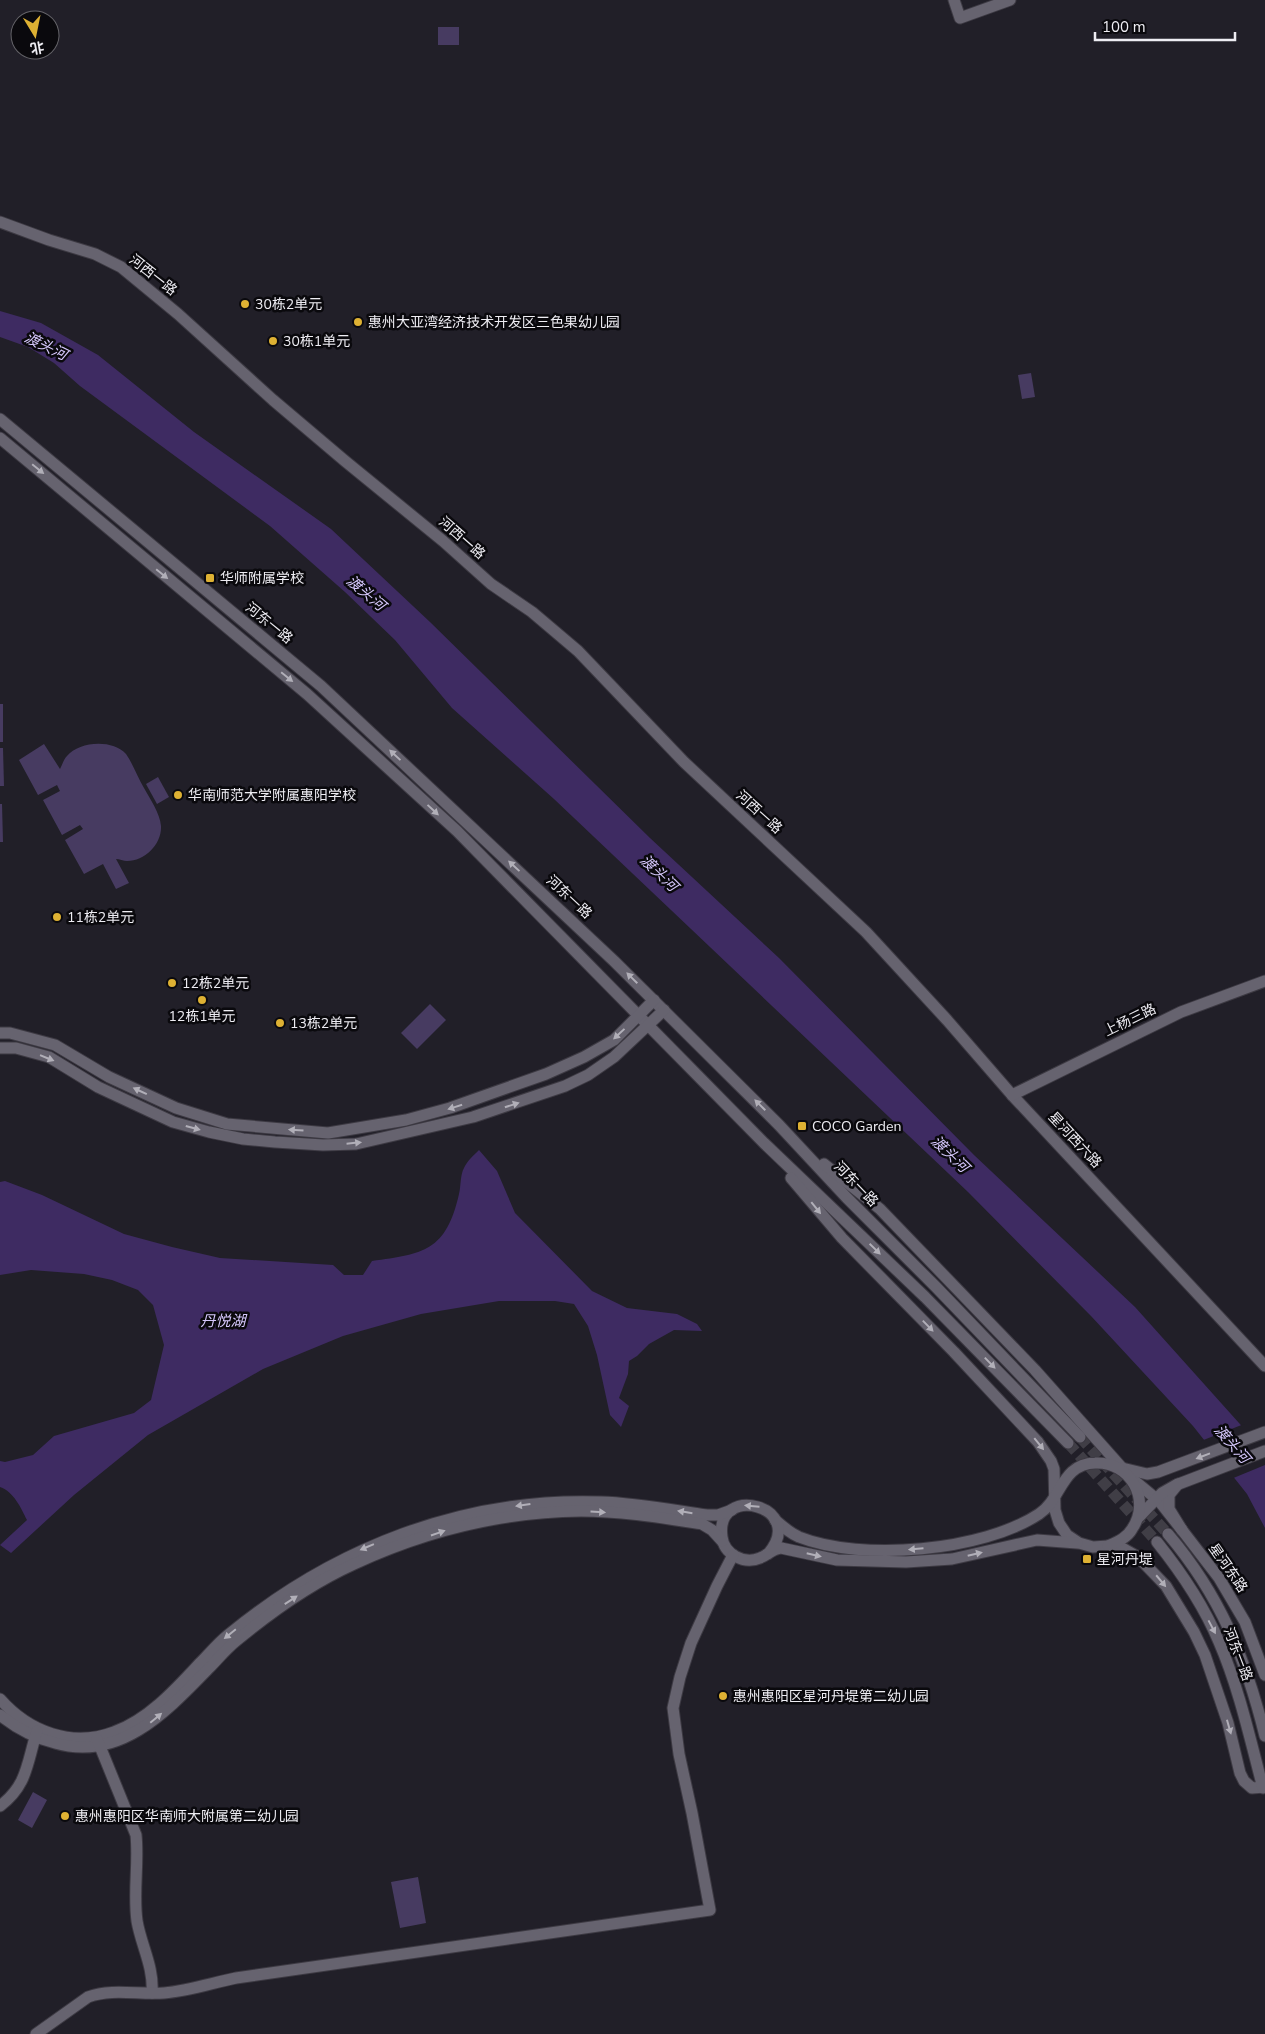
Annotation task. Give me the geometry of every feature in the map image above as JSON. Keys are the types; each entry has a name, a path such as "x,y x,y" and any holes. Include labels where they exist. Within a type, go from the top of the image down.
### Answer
{"street":[{"path":"954,0 960,18 1010,0"},
{"name":"河西一路","path":"0,222 95,254 121,267 178,314 345,461 443,541 491,584 532,612 578,651 684,762 866,932"},
{"name":"河东一路","path":"0,419 321,686 614,960 794,1140 847,1198 936,1287 1080,1437"},
{"path":"0,438 307,694 456,832 647,1027 764,1143 925,1297 1068,1443"},
{"name":"星河西六路","path":"866,932 947,1020 1012,1095 1265,1366"},
{"name":"上杨三路","path":"1012,1095 1181,1012 1265,981"},
{"path":"0,1033 10,1033 55,1045 109,1077 176,1108 227,1124 328,1133 406,1120 491,1095 584,1057 614,1040 654,1000"},
{"path":"0,1048 16,1048 49,1057 98,1087 173,1122 209,1132 243,1139 323,1145 356,1144 473,1117 565,1086 588,1075 614,1057 664,1010"},
{"path":"794,1140 880,1209 1035,1370 1137,1488 1140,1503 1139,1517"},
{"path":"764,1143 842,1238 954,1352 1038,1442 1054,1469 1055,1510 1059,1523 1067,1535 1079,1543"},
{"path":"1126,1473 1147,1474 1168,1470 1265,1432"},
{"path":"1108,1546 1127,1535 1139,1517 1156,1498 1178,1484 1265,1451"},
{"path":"0,1715 67,1747 86,1748 114,1732 137,1722 194,1670 226,1636 278,1597 355,1552 418,1527 457,1517 519,1506 570,1502 602,1502 718,1515 743,1505 753,1504 769,1512 787,1531 800,1538 830,1545 879,1550 931,1548 968,1541 1010,1529 1042,1512 1056,1496 1061,1484 1075,1470 1094,1463 1107,1464 1126,1473 1156,1498 1182,1530"},
{"name":"星河东路","path":"1178,1484 1169,1495 1168,1504 1172,1516 1219,1578 1245,1622 1265,1675"},
{"path":"722,1541 723,1522 732,1510"},
{"path":"98,1741 130,1737 145,1728 235,1642 281,1607 353,1564 459,1526 549,1512 613,1513 702,1524 712,1530 733,1555 751,1560 760,1558 776,1549 789,1548 837,1560 906,1562 952,1559 1037,1540 1124,1549 1138,1556 1166,1586 1181,1609 1211,1669 1244,1782 1252,1788 1264,1788"},
{"path":"768,1554 774,1547 777,1538 775,1520"},
{"name":"河东一路","path":"1168,1534 1204,1581 1226,1620 1247,1671 1265,1736"},
{"name":"河东一路","path":"1157,1542 1187,1583 1219,1641 1264,1788"},
{"path":"36,2034 88,1997 96,1994 110,1992 167,1993 236,1978 710,1910 679,1754 673,1708 691,1643 733,1555"},
{"path":"0,1699 36,1733"},
{"path":"0,1806 14,1796 22,1780 36,1733"},
{"path":"98,1741 136,1835 138,1851 137,1919 140,1938 152,1977 152,1993"}],"shaded area":[{"path":"438,27 459,27 459,45 438,45"},
{"path":"1031,373 1035,397 1022,399 1018,375"},
{"path":"0,704 3,704 3,742 0,742"},
{"path":"44,744 60,769 66,757 72,751 88,745 105,744 113,746 120,749 129,758 157,811 161,833 155,845 146,855 127,861 116,859 129,883 116,889 103,864 84,874 65,840 83,829 80,825 62,835 43,800 60,791 57,785 38,795 19,760"},
{"path":"0,748 3,748 4,786 0,786"},
{"path":"158,777 169,797 157,804 146,784"},
{"path":"0,804 2,804 3,842 0,842"},
{"path":"430,1004 446,1020 417,1049 401,1033"},
{"path":"33,1792 47,1800 32,1828 18,1820"},
{"path":"418,1877 426,1923 400,1928 391,1882"}],"water":[{"name":"渡头河","path":"0,311 41,323 98,355 194,432 331,529 430,622 650,838 779,958 974,1155 1135,1307 1265,1452 1265,1528 1247,1494 1193,1426 1091,1316 968,1192 554,799 452,708 395,640 345,592 270,526 80,386 54,363 28,347 0,337"},
{"name":"丹悦湖","path":"479,1150 497,1171 515,1213 592,1291 627,1308 677,1314 697,1324 702,1331 674,1330 649,1344 629,1361 628,1374 619,1398 629,1406 621,1427 610,1415 597,1355 588,1326 574,1304 555,1301 499,1301 421,1314 343,1336 263,1369 148,1435 74,1495 11,1553 0,1545 27,1520 13,1496 0,1487 0,1461 5,1462 33,1455 54,1436 134,1413 151,1400 164,1345 153,1305 138,1290 112,1280 84,1274 31,1270 0,1275 0,1182 5,1181 42,1195 124,1234 172,1247 220,1258 333,1265 344,1275 363,1275 372,1261 419,1252 439,1238 447,1228 454,1213 465,1165"}],"pier":[{"path":"1244,1424 1265,1448 1265,1465 1231,1479 1201,1441"}],"tunnel":[{"path":"1080,1437 1168,1534"},
{"path":"1068,1443 1157,1542"}],"place":[{"name":"30栋2单元","path":"245,304"},
{"name":"惠州大亚湾经济技术开发区三色果幼儿园","path":"358,322"},
{"name":"30栋1单元","path":"273,341"},
{"name":"华师附属学校","path":"210,578"},
{"name":"华南师范大学附属惠阳学校","path":"178,795"},
{"name":"11栋2单元","path":"57,917"},
{"name":"12栋2单元","path":"172,983"},
{"name":"12栋1单元","path":"202,1000"},
{"name":"13栋2单元","path":"280,1023"},
{"name":"COCO Garden","path":"802,1126"},
{"name":"星河丹堤","path":"1087,1559"},
{"name":"惠州惠阳区星河丹堤第二幼儿园","path":"723,1696"},
{"name":"惠州惠阳区华南师大附属第二幼儿园","path":"65,1816"}]}
